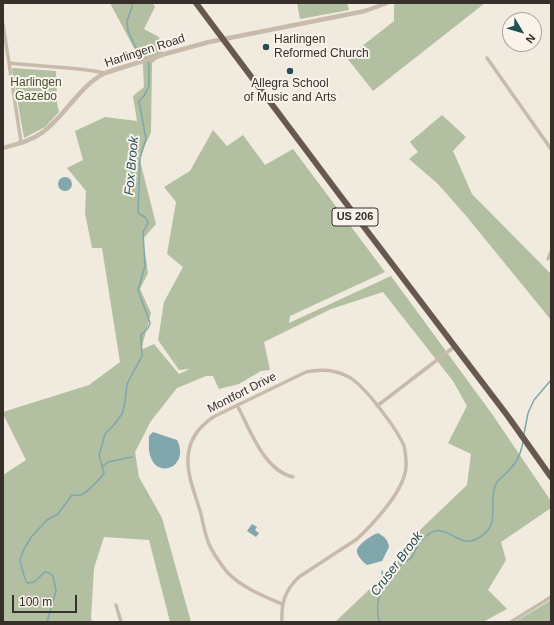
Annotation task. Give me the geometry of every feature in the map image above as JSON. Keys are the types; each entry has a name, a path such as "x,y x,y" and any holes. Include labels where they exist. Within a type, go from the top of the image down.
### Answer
{"highway":[{"name":"US 206","path":"196,3 338,194 530,446 551,477"}],"street":[{"name":"Harlingen Road","path":"3,148 44,132 89,84 105,73 151,58 223,39 371,10 387,3"},
{"path":"3,24 21,142"},
{"path":"487,58 551,149"},
{"path":"9,63 73,68 105,73"},
{"path":"548,259 551,252"},
{"path":"377,406 454,347"},
{"name":"Montfort Drive","path":"282,604 241,583 228,572 208,543 190,479 188,467 190,446 196,434 208,421 237,405 306,372 320,369 336,372 348,376 364,389 400,438 406,454 405,472 402,483 392,500 365,532 357,539 299,577 293,583 282,604 282,622"},
{"path":"237,405 259,448 265,456 272,465 293,477"},
{"path":"511,622 551,597"},
{"path":"116,605 121,622"},
{"path":"520,616 523,622"}],"green space":[{"path":"110,3 153,3 155,7 144,29 159,37 163,54 152,63 151,133 139,157 156,224 143,239 148,273 140,289 151,313 141,350 154,344 179,374 190,369 179,370 158,340 164,302 183,267 167,254 176,202 164,187 190,171 213,130 227,146 243,135 265,165 293,149 385,272 290,316 289,323 391,276 492,414 551,501 551,508 501,542 506,560 488,590 507,609 483,622 335,622 393,567 420,530 467,485 471,454 448,443 467,406 453,381 383,292 331,309 264,342 270,370 261,371 239,384 219,389 213,376 206,376 177,388 151,421 135,452 139,477 162,518 191,622 170,622 149,540 104,537 94,568 92,622 3,622 3,475 26,460 3,412 89,385 120,362 102,248 92,248 85,213 86,191 67,168 83,160 75,131 105,117 137,121 133,96 144,87 143,65"},
{"path":"297,3 347,3 349,10 300,19"},
{"path":"397,3 485,3 373,91 347,58 394,21 394,5"},
{"name":"Harlingen Gazebo","path":"12,69 56,71 57,103 59,112 45,127 24,138"},
{"path":"442,115 466,137 453,151 472,194 551,274 551,320 467,217 438,184 409,159 418,152 410,142"},
{"path":"551,600 551,622 515,622"}],"water":[{"path":"62,177 68,177 72,181 72,187 68,191 62,191 58,187 58,181"},
{"path":"153,432 177,440 180,449 180,457 177,463 172,467 160,468 151,458 149,450 149,436"},
{"path":"252,524 257,527 255,530 259,533 256,537 247,531"},
{"path":"378,533 386,539 389,547 382,561 367,565 358,556 357,549 365,541"}],"waterway":[{"name":"Fox Brook","path":"47,622 56,591 53,576 45,572 34,582 27,583 20,560 24,549 32,536 47,520 58,514 72,495 84,494 104,473 99,455 105,434 122,414 127,384 142,356 141,335 148,328 150,323 138,290 145,266 143,232 148,223 146,218 138,213 140,158 146,139 139,101 144,96 149,86 149,65 145,55 136,48 128,31 127,21 132,3"},
{"name":"Cruser Brook","path":"524,434 528,413 534,400 551,380"},
{"name":"Cruser Brook","path":"379,622 378,604 383,589 400,566 412,557 418,545 427,535 435,531 441,531 461,540 467,541 480,537 487,532 491,526 493,498 496,484 516,461 523,442"},
{"path":"102,467 108,462 132,457"},
{"path":"382,571 383,578 387,584"}],"place":[{"name":"Harlingen Reformed Church","path":"266,47"},
{"name":"Allegra School of Music and Arts","path":"290,71"}]}
